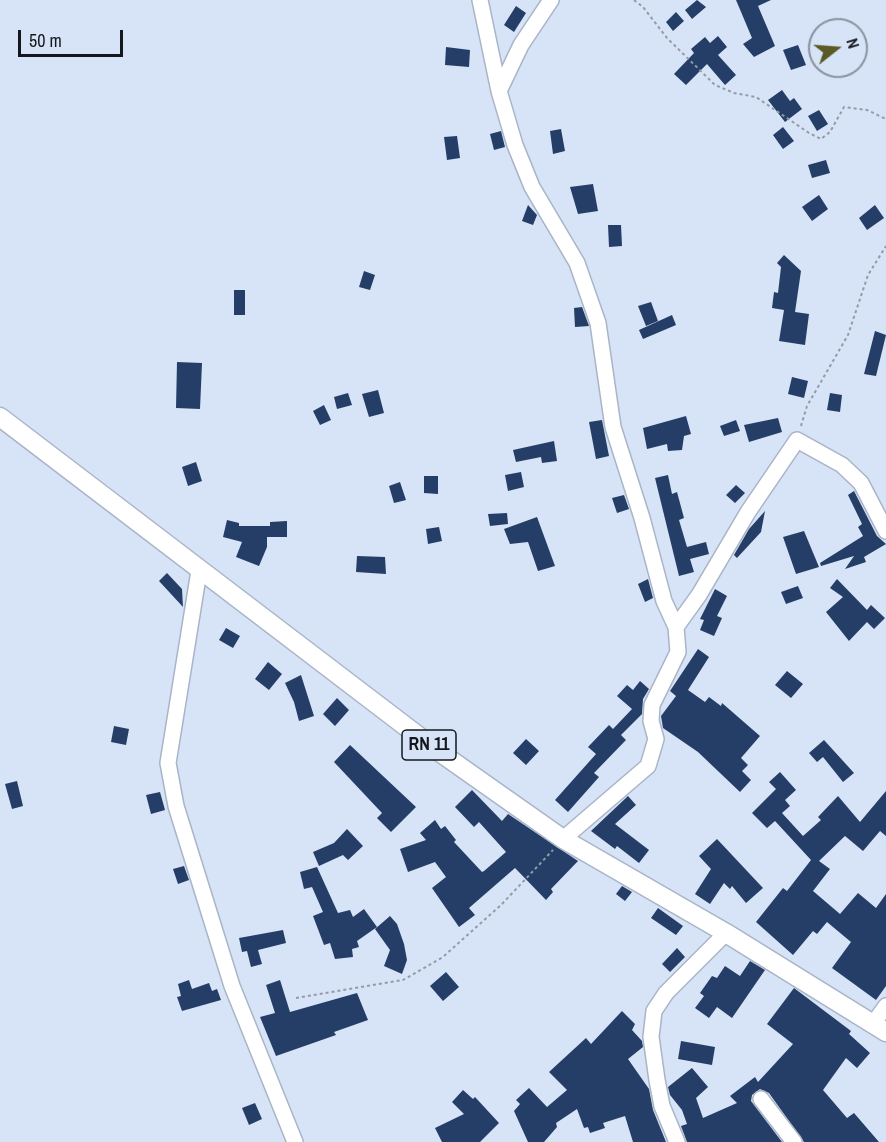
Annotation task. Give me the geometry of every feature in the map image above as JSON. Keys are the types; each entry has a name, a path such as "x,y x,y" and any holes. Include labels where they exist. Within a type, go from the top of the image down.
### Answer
{"main road":[{"name":"RN 11","path":"0,417 438,751 563,839 726,933 880,1028"}],"street":[{"path":"480,0 499,91 515,145 532,187 577,263 598,323 613,427 642,518 664,601 676,627 678,652 652,705 651,721 656,739 648,766 563,839"},
{"path":"499,91 520,45 551,0"},
{"path":"676,627 699,595 748,512 797,440 842,465 861,483 886,531"},
{"path":"199,571 168,763 176,806 232,986 295,1142"},
{"path":"677,1142 662,1106 658,1089 651,1037 654,1011 666,993 726,933"},
{"path":"880,1028 886,1006"},
{"path":"761,1099 794,1142"}],"path":[{"path":"634,0 643,7 667,38 715,85 734,93 756,98 821,139 830,132 843,107 867,110 886,119"},
{"path":"797,440 807,406 838,356 868,275 886,246"},
{"path":"296,998 403,980 443,957 501,905 563,839"}],"building":[{"path":"697,0 706,7 692,19 685,10"},
{"path":"736,0 771,0 758,6 775,46 754,57 743,44 752,38"},
{"path":"516,6 526,13 514,32 504,25"},
{"path":"676,12 684,21 673,31 666,22"},
{"path":"718,36 727,47 718,55 736,75 725,85 707,64 686,85 674,74 694,53 691,49 705,37 710,43"},
{"path":"798,45 806,65 791,70 783,50"},
{"path":"446,47 470,50 469,67 445,65"},
{"path":"782,90 790,101 794,98 802,109 785,122 768,100"},
{"path":"819,110 828,124 817,131 808,116"},
{"path":"783,127 794,141 783,149 773,135"},
{"path":"561,129 565,151 553,154 550,131"},
{"path":"501,131 505,147 494,150 490,134"},
{"path":"457,136 460,158 447,160 444,137"},
{"path":"826,160 830,173 812,178 808,165"},
{"path":"593,184 598,211 578,214 570,187"},
{"path":"819,195 828,209 812,221 802,207"},
{"path":"528,205 537,215 533,225 522,221"},
{"path":"875,205 884,218 867,230 859,218"},
{"path":"608,225 621,225 622,246 609,247"},
{"path":"784,255 801,271 795,312 809,314 805,345 779,341 784,310 772,308 774,292 778,293 781,267 777,263"},
{"path":"364,271 375,275 370,290 359,287"},
{"path":"234,290 245,290 245,315 234,315"},
{"path":"651,302 658,321 646,326 638,306"},
{"path":"582,307 589,326 575,327 574,308"},
{"path":"672,315 676,325 643,339 639,330"},
{"path":"875,331 886,335 876,376 864,374"},
{"path":"177,362 202,363 200,409 176,408"},
{"path":"792,377 808,381 804,398 788,394"},
{"path":"378,390 384,413 369,417 362,394"},
{"path":"348,393 352,405 337,409 334,397"},
{"path":"830,393 842,395 840,412 827,410"},
{"path":"324,405 331,420 320,425 313,411"},
{"path":"686,416 691,434 684,436 682,450 668,451 667,444 647,449 643,428"},
{"path":"778,418 782,432 749,442 744,425"},
{"path":"602,420 609,456 596,459 589,422"},
{"path":"736,420 740,431 724,436 720,426"},
{"path":"554,441 557,461 542,463 541,457 516,462 513,450"},
{"path":"196,462 202,481 188,486 182,467"},
{"path":"521,472 524,487 508,491 505,475"},
{"path":"668,475 672,494 677,492 684,518 679,520 687,547 706,542 709,554 690,559 694,572 679,576 655,478"},
{"path":"424,476 438,476 438,494 424,493"},
{"path":"400,482 406,500 394,503 389,486"},
{"path":"736,485 745,493 735,503 726,495"},
{"path":"854,491 877,536 886,544 864,557 866,562 845,569 854,556 821,566 820,563 863,536 858,527 862,524 848,495"},
{"path":"624,495 629,509 617,513 612,498"},
{"path":"765,511 761,532 737,558 734,555 749,529"},
{"path":"507,513 508,524 490,526 488,514"},
{"path":"537,517 555,566 538,571 528,542 510,544 504,529"},
{"path":"227,520 239,523 239,526 270,526 270,522 287,521 287,537 267,537 267,547 259,566 236,557 242,542 223,537"},
{"path":"439,527 442,541 428,544 426,529"},
{"path":"804,531 819,567 796,574 783,537"},
{"path":"357,556 385,557 386,574 356,572"},
{"path":"167,573 182,589 183,607 159,581"},
{"path":"648,579 653,598 645,602 638,584"},
{"path":"837,579 867,610 871,605 885,618 874,629 867,622 849,641 826,612 843,597 830,588"},
{"path":"798,586 803,598 786,604 781,592"},
{"path":"715,589 727,596 717,616 722,618 714,636 700,630 704,620 700,619"},
{"path":"226,628 240,636 233,648 219,640"},
{"path":"698,649 709,657 688,690 705,702 709,697 721,706 722,703 760,736 741,758 748,765 742,771 751,780 740,792 698,752 663,728 661,716 676,696 670,691"},
{"path":"268,662 282,674 269,690 255,679"},
{"path":"787,671 803,684 791,698 775,685"},
{"path":"301,675 314,716 299,721 294,702 285,683"},
{"path":"640,681 649,689 643,699 642,714 621,735 626,740 594,773 599,777 568,812 555,800 596,754 588,747 609,725 613,729 632,709 617,696 627,685 633,690"},
{"path":"337,698 349,710 335,726 323,714"},
{"path":"114,726 129,729 126,745 111,742"},
{"path":"526,739 539,751 526,765 513,753"},
{"path":"824,740 854,773 843,782 823,757 817,762 809,753"},
{"path":"350,745 416,807 391,832 377,818 382,813 334,762"},
{"path":"780,772 796,790 785,800 790,806 782,813 803,836 821,820 818,817 838,796 860,822 886,791 886,836 880,831 863,851 845,836 819,861 830,869 813,891 840,914 858,893 876,908 886,894 886,986 876,1000 832,968 851,942 827,922 817,934 813,931 793,955 756,922 783,888 787,891 811,860 775,821 767,828 752,813 776,789 769,782"},
{"path":"17,781 23,806 12,809 5,784"},
{"path":"472,790 502,821 508,814 578,861 551,889 553,892 546,900 515,868 469,908 475,915 459,927 432,888 446,877 435,862 408,872 400,849 426,840 420,833 435,820 441,829 445,826 456,840 454,842 482,872 484,871 506,852 479,822 474,827 455,807"},
{"path":"160,792 165,810 151,814 146,795"},
{"path":"628,796 636,805 615,824 649,850 639,863 617,846 615,849 591,831"},
{"path":"347,829 363,846 348,860 343,855 319,866 313,852 334,843"},
{"path":"717,839 763,888 746,903 732,886 730,889 724,883 710,904 695,894 711,869 699,856"},
{"path":"184,866 189,880 178,884 173,869"},
{"path":"317,867 338,913 350,910 353,917 364,909 377,927 357,941 359,947 352,949 353,957 335,959 330,943 324,945 313,916 323,912 312,887 304,889 300,872"},
{"path":"622,886 632,892 625,901 616,894"},
{"path":"658,908 683,926 676,935 651,918"},
{"path":"390,916 397,924 404,944 407,960 402,974 384,966 390,950 375,929"},
{"path":"283,930 286,943 258,950 262,964 251,967 247,951 242,952 239,938"},
{"path":"677,948 685,957 670,972 662,964"},
{"path":"750,961 765,970 732,1018 717,1007 709,1018 695,1008 704,996 700,993 712,976 717,978 725,966 740,976"},
{"path":"446,972 459,987 443,1001 430,986"},
{"path":"189,980 192,989 209,983 212,991 217,989 221,1000 182,1011 177,997 181,996 178,984"},
{"path":"280,980 290,1012 357,993 368,1020 334,1032 336,1035 276,1056 260,1017 275,1013 266,985"},
{"path":"794,988 851,1031 849,1034 870,1053 857,1068 846,1058 823,1090 847,1118 854,1113 879,1142 804,1142 769,1093 760,1089 752,1095 751,1101 782,1142 687,1142 681,1126 687,1124 682,1110 670,1095 668,1087 692,1068 708,1087 696,1098 703,1118 737,1103 730,1096 755,1077 758,1082 793,1044 767,1024"},
{"path":"622,1011 635,1024 632,1030 642,1041 643,1047 628,1059 649,1089 653,1110 666,1142 633,1142 625,1116 603,1123 605,1128 590,1133 588,1127 584,1128 577,1109 556,1123 557,1127 544,1142 528,1142 514,1111 520,1104 516,1100 529,1088 547,1107 567,1090 549,1072 586,1038 591,1044"},
{"path":"681,1041 715,1047 712,1065 678,1059"},
{"path":"463,1090 473,1099 475,1097 499,1123 480,1142 442,1142 435,1128 464,1114 452,1102"},
{"path":"255,1103 262,1119 249,1125 242,1108"}]}
